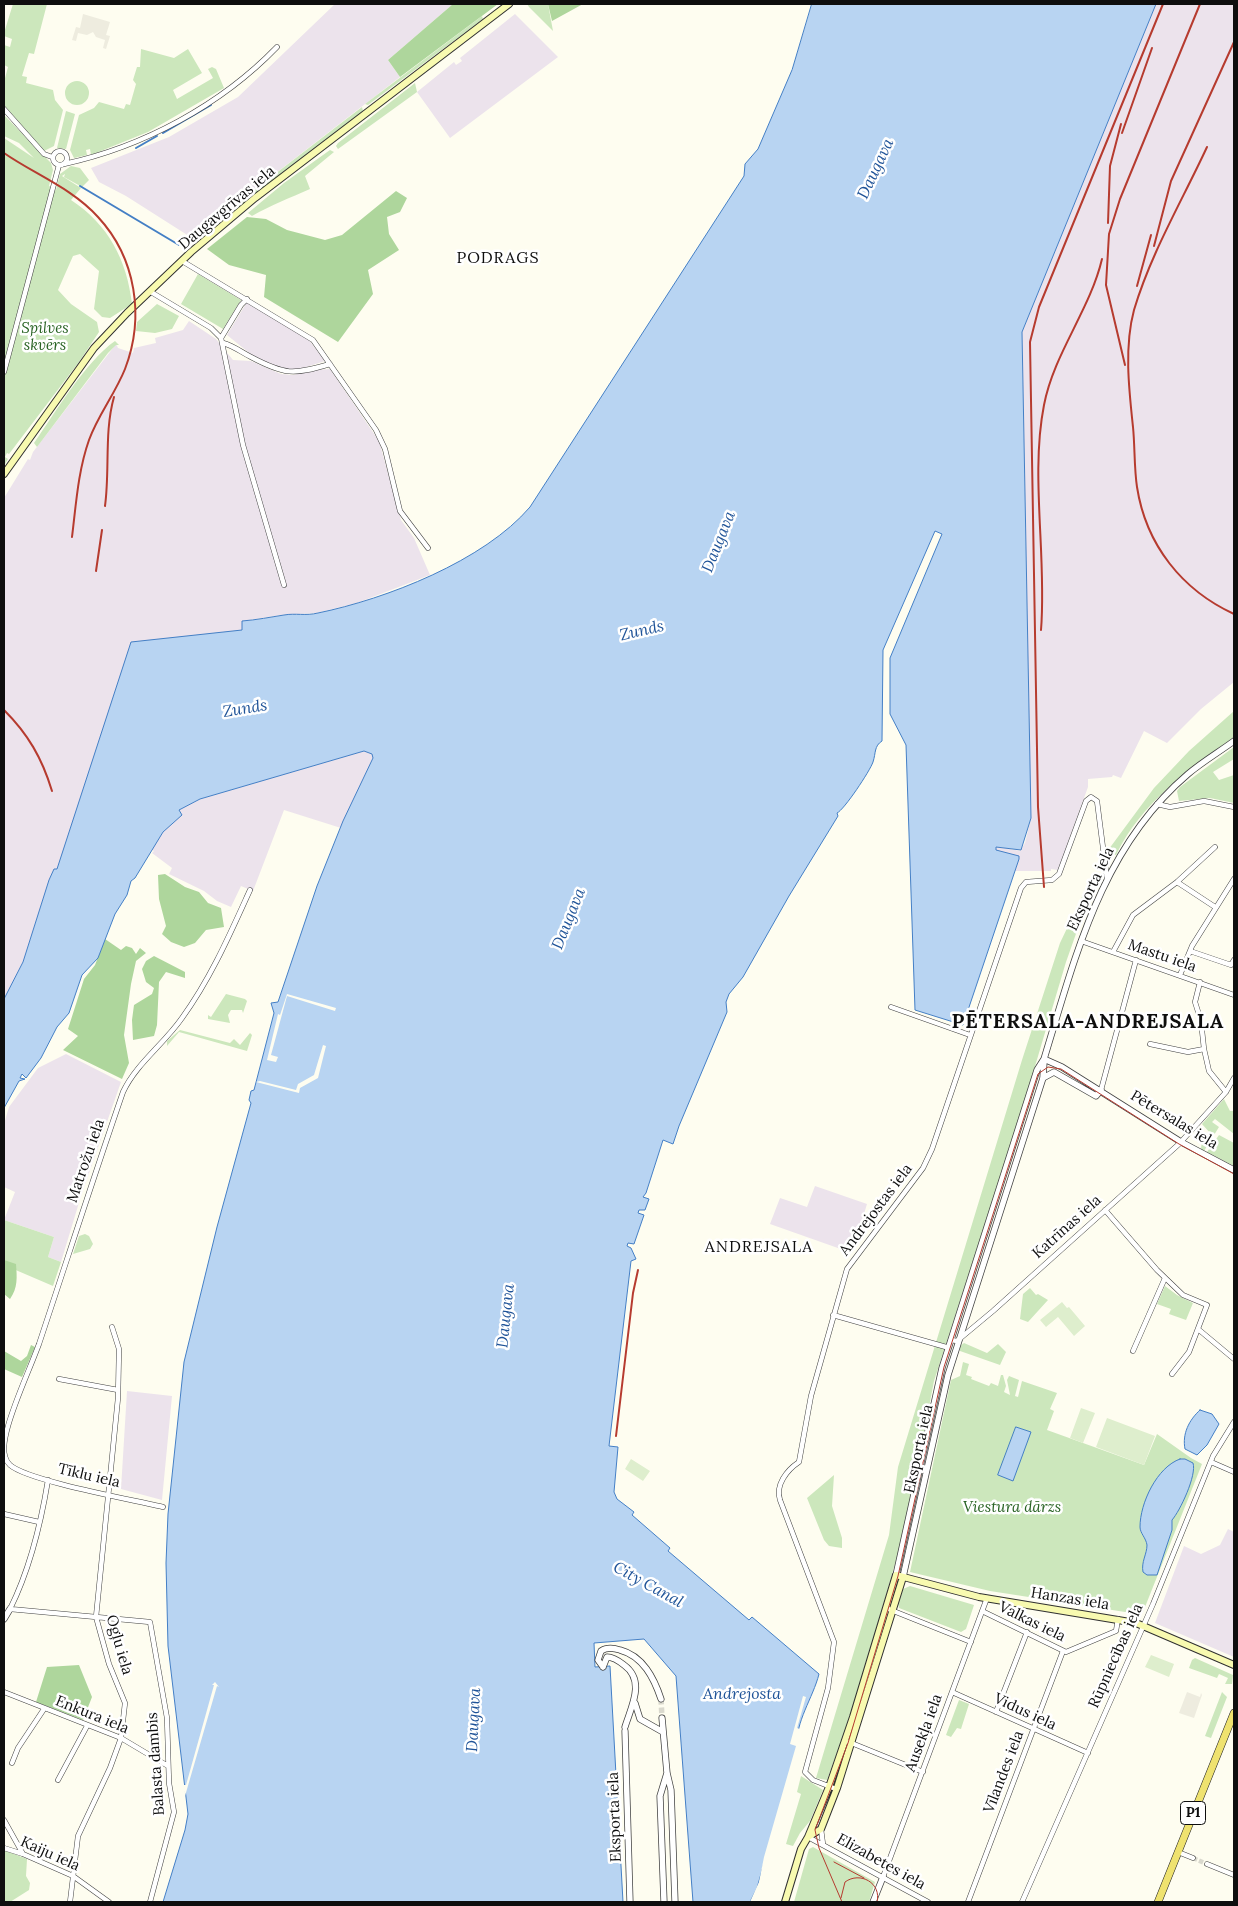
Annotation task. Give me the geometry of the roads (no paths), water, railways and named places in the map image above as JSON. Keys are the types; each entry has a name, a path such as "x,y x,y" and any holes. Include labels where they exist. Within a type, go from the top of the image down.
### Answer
{"main road":[{"name":"Daugavgrīvas iela","path":"4,474 94,348 127,313 182,261 248,204 509,4"},
{"name":"Eksporta iela","path":"784,1902 797,1858 833,1788 852,1743 899,1576"},
{"name":"Hanzas iela","path":"899,1576 987,1598 1118,1619 1144,1626 1234,1665"},
{"name":"Eksporta iela","path":"808,1838 821,1829 845,1741 889,1609"},
{"name":"P1","path":"1158,1902 1234,1713"}],"street":[{"path":"4,109 44,154 52,157 54,162 61,164 115,150 158,131 228,92 252,73 277,47"},
{"path":"4,372 61,164 67,158 63,151 56,151 52,157"},
{"path":"182,261 313,340 376,430 385,449 400,511 428,548"},
{"path":"150,292 211,328 222,341 281,371 293,373 330,364"},
{"path":"247,299 241,305 222,341 243,445 284,586"},
{"name":"Eksporta iela","path":"899,1576 962,1328 1043,1078 1044,1059 1081,940 1107,879 1129,838 1158,804 1189,773 1234,741"},
{"name":"Andrejostas iela","path":"833,1788 810,1778 805,1772 828,1688 834,1642 778,1495 787,1472 799,1462 809,1405 847,1269 927,1161 1021,888 1026,882 1052,880 1059,874 1086,801 1090,797 1097,801 1107,879"},
{"path":"1158,804 1170,807 1204,801 1234,807"},
{"path":"1113,952 1132,915 1177,882 1216,847"},
{"path":"1180,975 1190,951 1215,907 1234,880"},
{"path":"1177,882 1215,907"},
{"name":"Matrožu iela","path":"10,1465 4,1456 6,1424 29,1373 122,1092 139,1068 183,1018 208,980 250,890"},
{"name":"Mastu iela","path":"1081,940 1234,995"},
{"path":"1190,951 1231,965 1234,960"},
{"path":"1101,1090 1136,960"},
{"path":"1200,982 1195,1002 1201,1021 1209,1071 1226,1092"},
{"path":"891,1007 970,1035"},
{"path":"1150,1044 1188,1052 1204,1048"},
{"name":"Eksporta iela","path":"899,1576 937,1386 1037,1070 1044,1059"},
{"name":"Pētersalas iela","path":"1044,1059 1062,1066 1181,1142 1234,1170"},
{"name":"Pētersalas iela","path":"1043,1078 1054,1072 1096,1096 1101,1090"},
{"name":"Katrīnas iela","path":"959,1339 1181,1142 1226,1092 1234,1078"},
{"path":"1105,1210 1165,1278 1183,1295 1207,1305 1189,1352 1172,1374"},
{"path":"1133,1351 1165,1278"},
{"path":"833,1315 946,1346"},
{"path":"956,1325 970,1330"},
{"name":"Ogļu iela","path":"70,1902 78,1836 110,1768 121,1738 124,1703 109,1664 96,1617 118,1390 119,1349 112,1327"},
{"path":"1198,1329 1234,1358"},
{"path":"951,1340 959,1339"},
{"path":"59,1379 118,1390"},
{"name":"Rūpniecības iela","path":"1022,1902 1144,1626 1210,1462 1234,1422"},
{"path":"1210,1462 1234,1472"},
{"name":"Tīklu iela","path":"10,1465 48,1480 163,1507"},
{"path":"4,1619 22,1585 48,1480"},
{"path":"4,1514 39,1522"},
{"name":"Ausekļa iela","path":"883,1877 987,1598"},
{"path":"10,1609 96,1617"},
{"path":"889,1609 971,1642"},
{"name":"Valkas iela","path":"982,1611 1063,1651 1070,1651 1116,1631 1118,1619"},
{"name":"Balasta dambis","path":"96,1617 150,1622 167,1718 168,1766 173,1822 150,1902"},
{"path":"996,1712 1027,1632"},
{"path":"661,1699 656,1685 640,1660 625,1651 605,1649 601,1651 598,1660 603,1667 608,1657 622,1664 632,1674 635,1680 634,1701 640,1719 663,1732"},
{"name":"Vīlandes iela","path":"968,1902 1063,1651"},
{"name":"Enkura iela","path":"4,1692 121,1738 168,1766"},
{"name":"Vidus iela","path":"952,1692 1088,1753"},
{"name":"Eksporta iela","path":"630,1902 625,1729 634,1701"},
{"path":"12,1763 18,1748 44,1709"},
{"path":"662,1718 667,1773 671,1790 675,1902"},
{"path":"58,1780 87,1726"},
{"path":"845,1741 923,1772"},
{"path":"664,1902 660,1796 667,1773"},
{"path":"4,1820 23,1854"},
{"name":"Elizabetes iela","path":"821,1829 823,1844"},
{"name":"Elizabetes iela","path":"808,1838 823,1844 928,1902"},
{"name":"Kaiju iela","path":"4,1848 23,1854 73,1876 109,1902"},
{"path":"1178,1852 1193,1858"},
{"path":"1207,1864 1234,1875"},
{"path":"873,1902 883,1877"}],"water":[{"path":"812,4 1156,4 1022,332 1031,818 1021,850 996,847 996,850 1019,856 1019,859 963,1025 915,1010 906,745 890,714 890,658 942,534 935,531 883,650 882,741 876,747 873,762 856,790 837,813 838,816 789,896 743,977 729,994 726,1002 727,1012 673,1144 663,1140 646,1193 643,1197 649,1199 645,1210 639,1210 638,1213 644,1215 634,1244 628,1243 627,1246 631,1248 636,1259 631,1261 609,1446 618,1447 614,1492 617,1499 634,1512 632,1515 670,1548 668,1551 749,1620 752,1617 819,1674 799,1728 797,1747 757,1888 750,1902 693,1902 676,1676 644,1639 594,1643 595,1667 610,1666 623,1902 163,1902 188,1814 168,1646 166,1563 168,1514 184,1362 217,1227 251,1103 249,1100 251,1091 254,1090 274,1013 271,1003 278,1002 317,886 343,821 373,758 372,754 364,751 200,799 179,810 182,815 163,832 135,878 131,881 127,895 115,914 98,958 82,975 69,1013 57,1027 41,1058 26,1078 22,1074 20,1078 25,1079 19,1081 4,1108 4,999 23,962 49,880 54,869 57,869 131,642 242,630 242,621 288,614 314,614 345,607 403,588 461,561 510,526 530,507 744,176 745,164 758,149 792,70"},
{"path":"1200,1410 1212,1414 1219,1424 1207,1445 1197,1455 1185,1449 1184,1443 1190,1423"},
{"path":"1016,1427 1031,1432 1013,1481 998,1475"},
{"path":"1180,1459 1193,1463 1193,1476 1183,1501 1172,1520 1172,1530 1157,1575 1147,1575 1143,1572 1143,1561 1147,1545 1140,1527 1143,1507 1157,1478 1172,1463"}],"waterway":[{"path":"163,133 211,105"},
{"path":"136,148 157,136"},
{"path":"80,186 179,245"}],"tunnel":[{"path":"661,1699 662,1718"},
{"path":"1193,1858 1207,1864"}],"tram line":[{"path":"842,1902 819,1848 815,1830 848,1743 898,1576 944,1367 1038,1074 1048,1067 1061,1069 1179,1144 1234,1174"},
{"path":"834,1862 864,1878"},
{"path":"841,1898 845,1882 851,1879 863,1878 873,1884 876,1889 878,1895 877,1902"}],"railway":[{"path":"1044,887 1038,807 1030,342 1039,307 1163,4"},
{"path":"1125,365 1106,285 1109,234 1120,199 1200,4"},
{"path":"1154,246 1171,181 1234,42"},
{"path":"1122,133 1152,48"},
{"path":"1108,223 1110,166 1121,124"},
{"path":"1207,147 1149,268 1134,310 1129,339 1129,383 1137,487 1149,528 1169,563 1183,579 1215,604 1234,614"},
{"path":"4,153 77,198 98,217 111,233 121,251 129,269 133,289 135,329 131,349 121,378 97,422 85,452 72,537"},
{"path":"1137,286 1151,235"},
{"path":"1041,630 1042,574 1038,460 1044,405 1056,367 1089,296 1102,259"},
{"path":"105,506 109,424 114,397"},
{"path":"96,571 102,530"},
{"path":"4,710 27,737 39,757 52,791"},
{"path":"616,1436 633,1293 638,1270"}],"district":[{"name":"PODRAGS","path":"498,258"},
{"name":"PĒTERSALA-ANDREJSALA","path":"1088,1022"},
{"name":"ANDREJSALA","path":"759,1247"}],"water label":[{"name":"Daugava","path":"876,169"},
{"name":"Daugava","path":"719,542"},
{"name":"Zunds","path":"642,631"},
{"name":"Zunds","path":"245,709"},
{"name":"Daugava","path":"569,919"},
{"name":"Daugava","path":"506,1316"},
{"name":"City Canal","path":"648,1585"},
{"name":"Andrejosta","path":"742,1694"},
{"name":"Daugava","path":"474,1720"}],"park label":[{"name":"Spilves skvērs","path":"45,338"},
{"name":"Viestura dārzs","path":"1012,1508"}]}
